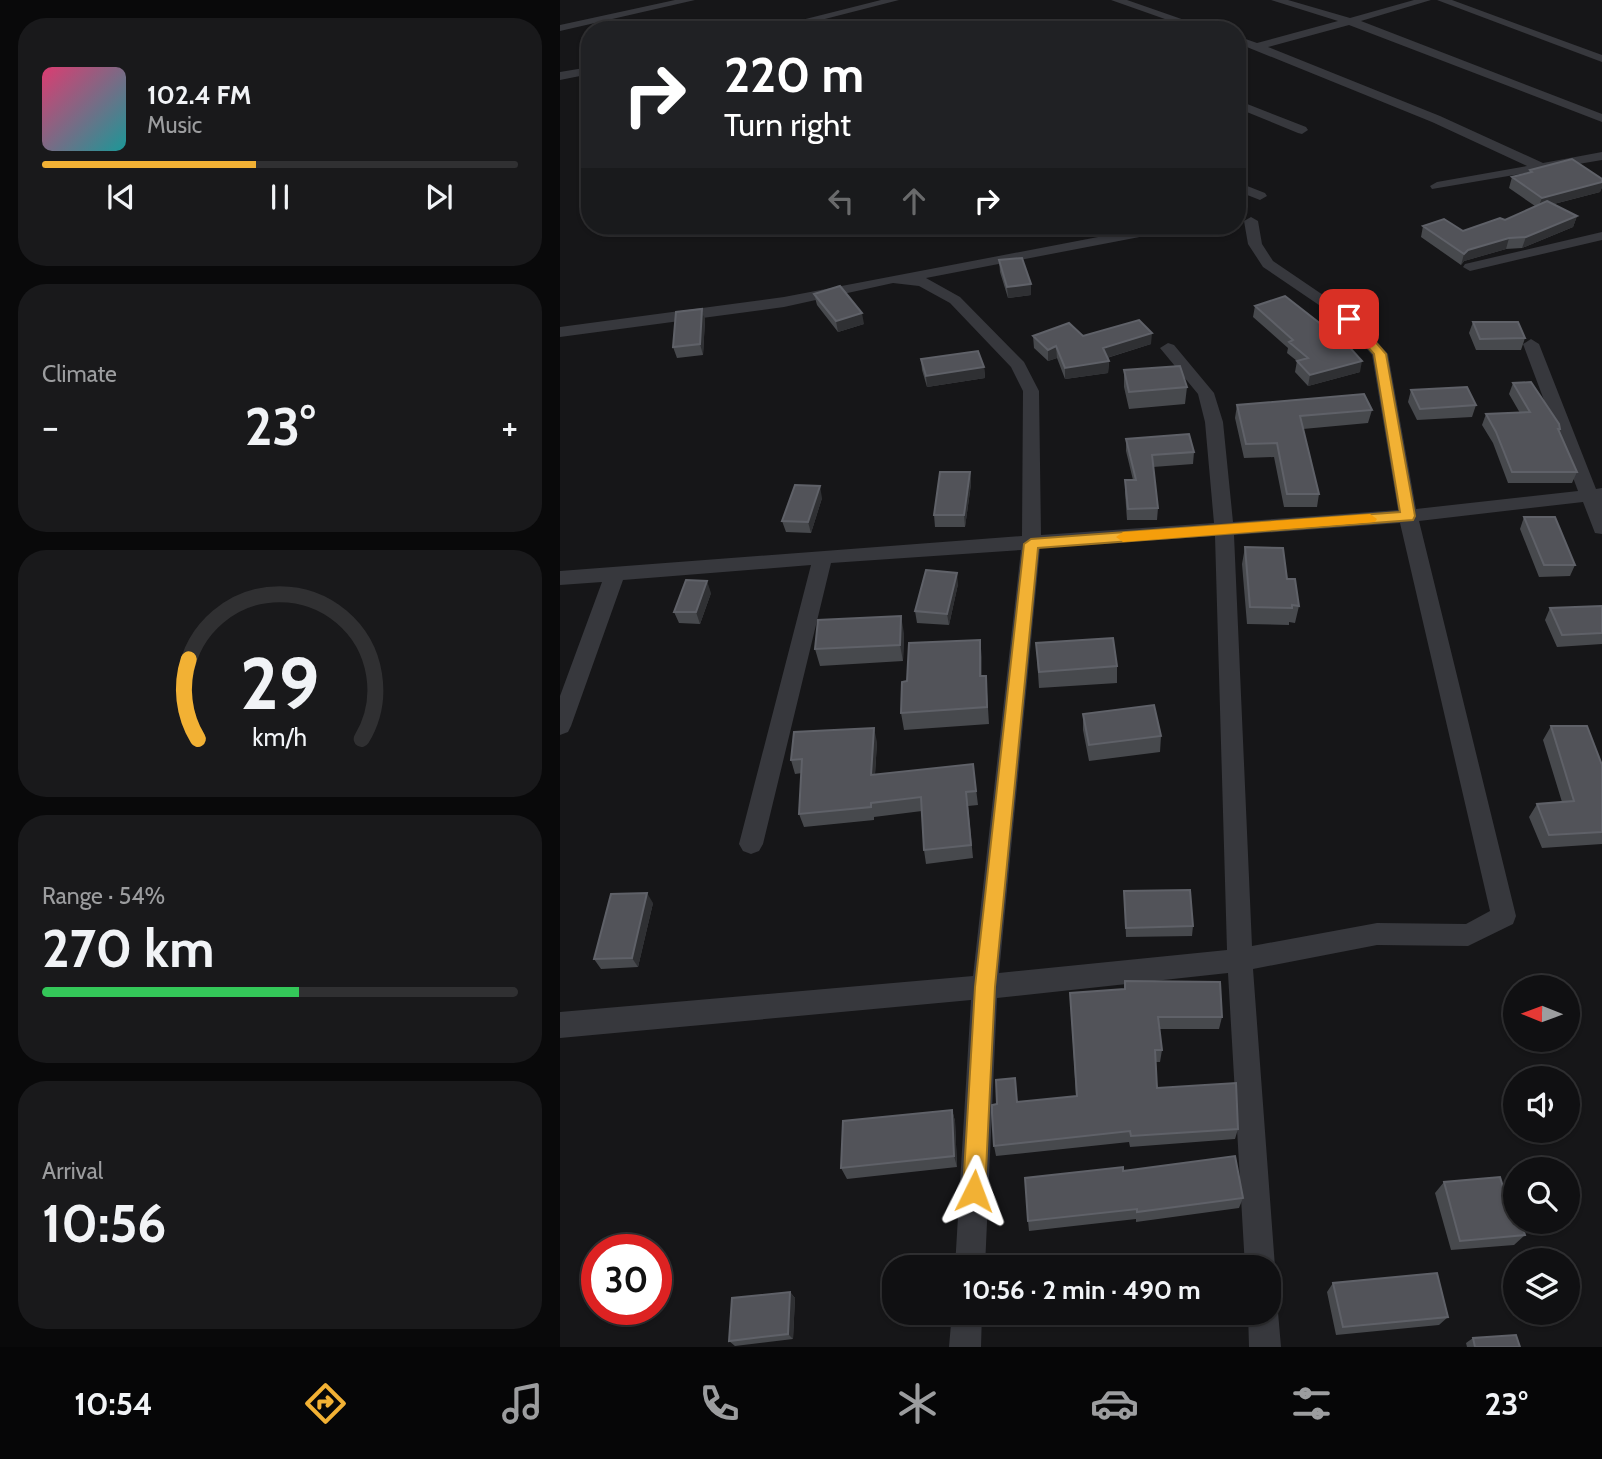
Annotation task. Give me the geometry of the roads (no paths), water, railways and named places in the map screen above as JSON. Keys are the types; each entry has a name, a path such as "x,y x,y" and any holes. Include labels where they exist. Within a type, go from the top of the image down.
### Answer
{"street":[{"path":"592,21 690,0"},
{"path":"805,21 894,0"},
{"path":"1116,0 1180,21"},
{"path":"1276,0 1350,21 1602,118"},
{"path":"1246,50 1426,0"},
{"path":"1442,0 1602,59"},
{"path":"560,28 581,23"},
{"path":"1246,42 1436,119 1541,167"},
{"path":"560,76 581,72"},
{"path":"1246,108 1302,130"},
{"path":"1437,186 1602,156"},
{"path":"1246,190 1260,196"},
{"path":"560,1025 985,987 1240,960 1377,934 1468,935 1504,916 1408,516 1380,354 1349,319 1268,264 1255,244 1251,221"},
{"path":"560,332 784,302 1129,235"},
{"path":"1470,267 1602,236"},
{"path":"901,278 923,282 955,299 1018,365 1031,391 1031,544 985,987 971,1255"},
{"path":"1531,344 1595,495 1602,528"},
{"path":"1168,348 1206,393 1214,422 1224,530 1240,960 1259,1255"},
{"path":"560,578 1408,516 1595,495"},
{"path":"751,844 823,557"},
{"path":"560,726 615,573"},
{"path":"965,1347 966,1325"},
{"path":"1264,1325 1265,1347"}]}
